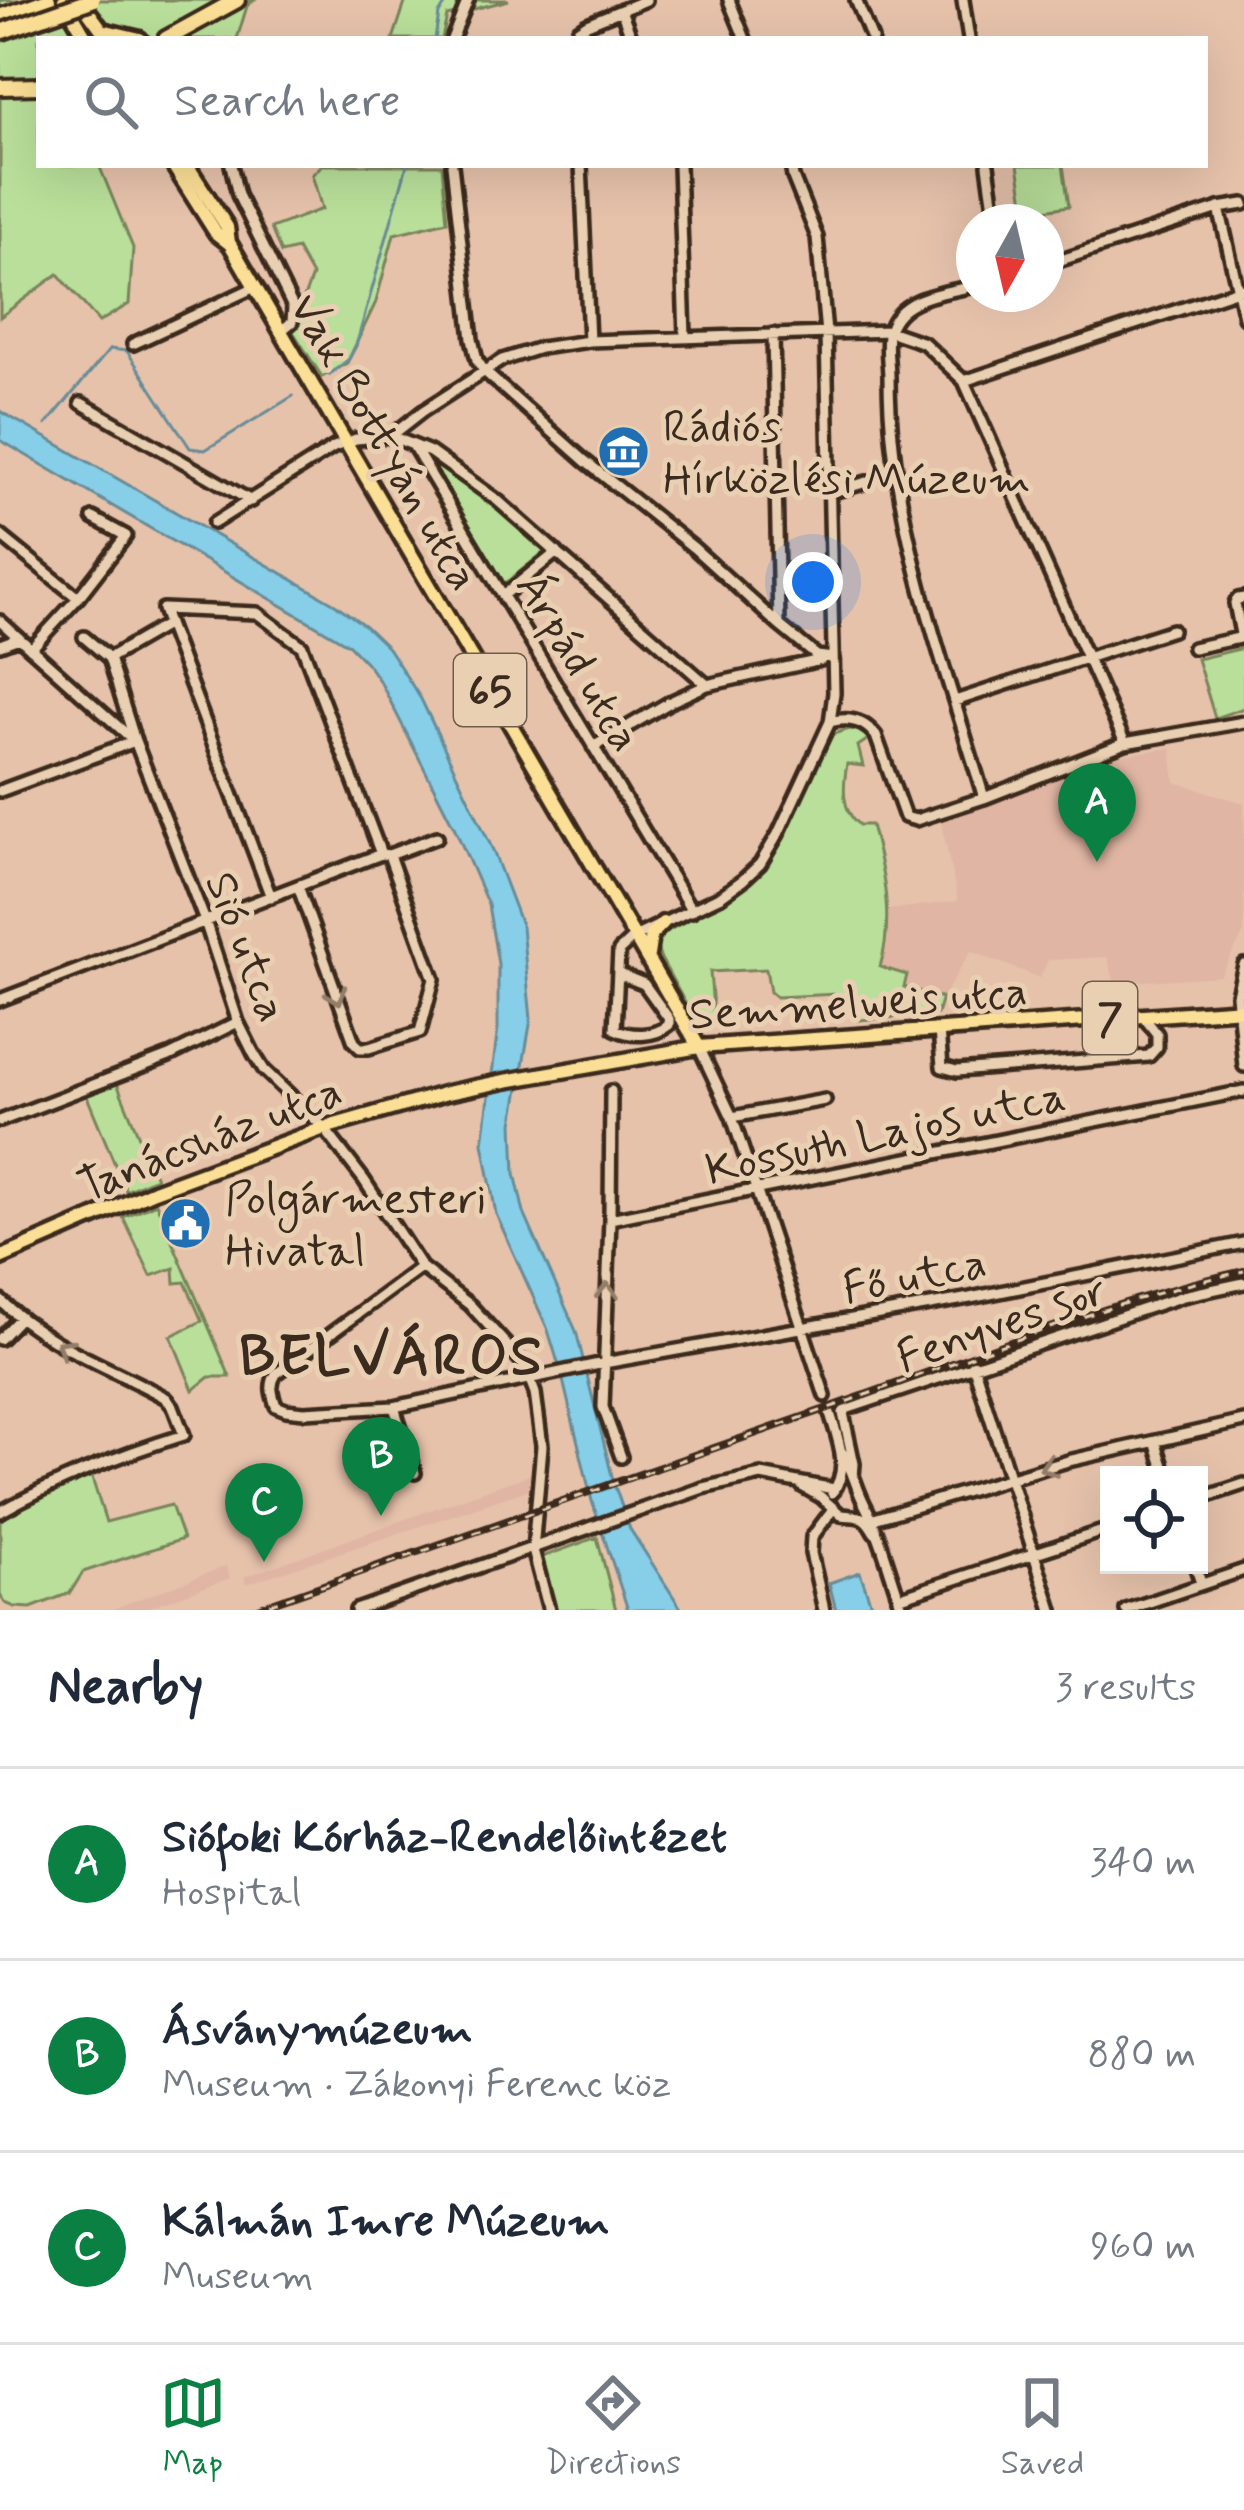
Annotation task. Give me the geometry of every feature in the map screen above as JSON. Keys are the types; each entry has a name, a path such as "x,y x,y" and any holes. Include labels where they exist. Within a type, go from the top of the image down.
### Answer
{"highway":[{"path":"0,17 48,0"},
{"path":"0,32 92,0"},
{"path":"171,36 237,0"},
{"path":"0,87 36,86"}],"main road":[{"path":"64,0 84,36"},
{"path":"80,0 111,36"},
{"name":"Vak Bottyán utca","path":"174,168 216,232 230,244 699,1046"},
{"name":"Vak Bottyán utca","path":"190,168 227,227 230,244"},
{"path":"650,962 651,935 663,923"},
{"name":"Semmelweis utca","path":"447,1093 699,1046 1241,1010"},
{"path":"665,1052 680,1040 682,1016"},
{"name":"Tanácsház utca","path":"0,1258 154,1191 324,1128 447,1093"}],"street":[{"path":"453,36 468,0"},
{"path":"577,36 587,24 646,0"},
{"path":"730,0 744,36"},
{"path":"856,0 871,36"},
{"path":"963,0 969,36"},
{"path":"621,10 631,36"},
{"path":"232,168 238,195 293,308 292,322 281,331"},
{"path":"452,168 467,307 477,360 484,371 779,625 817,656 833,658"},
{"path":"581,168 590,341"},
{"path":"679,168 685,336"},
{"path":"619,974 644,984 669,1025 634,1036 615,1029 619,951 634,937 721,896 760,864 830,722 834,694 826,333 817,236 792,168"},
{"path":"988,168 993,204"},
{"path":"1064,259 1244,204"},
{"path":"1219,208 1244,316"},
{"path":"133,344 255,287"},
{"path":"964,381 1241,289"},
{"path":"956,290 919,299 901,311 889,331 889,420 911,552 984,798"},
{"path":"391,436 502,359 540,348 685,336 889,331 924,343 964,381 1125,743"},
{"path":"773,334 779,625"},
{"path":"81,404 251,501"},
{"path":"214,523 334,447 356,439 391,436 430,452 496,500 706,686"},
{"name":"Árpád utca","path":"412,444 692,911"},
{"path":"830,493 867,482"},
{"path":"31,649 126,536 93,518"},
{"path":"0,535 78,598"},
{"path":"504,595 556,552"},
{"path":"1193,648 1239,638 1235,603 1244,598"},
{"path":"272,897 163,609 257,613 302,646 434,979 420,1032 369,1048 354,1042 298,886"},
{"path":"0,622 134,741 0,791"},
{"path":"85,637 109,658 168,624"},
{"path":"956,701 1172,630"},
{"path":"0,645 19,638"},
{"name":"Sió utca","path":"109,658 134,741 205,921 238,1022 264,1070 324,1128 421,1267 489,1324 524,1364 531,1380"},
{"path":"593,747 706,686 833,658"},
{"path":"830,722 842,718 869,726 909,820 984,798 1125,743 1244,722"},
{"path":"116,725 130,728"},
{"path":"0,1000 437,837"},
{"path":"1244,965 1237,995 1244,1066"},
{"path":"939,1030 942,1067 957,1071 1149,1056 1157,1047 1157,1034 1143,1016"},
{"path":"0,1121 169,1056 238,1022"},
{"path":"699,1046 759,1191 825,1396"},
{"path":"611,1090 610,1219 599,1364 603,1407 621,1457"},
{"name":"Kossuth Lajos utca","path":"610,1219 1244,1091"},
{"path":"732,1117 825,1100"},
{"name":"Fő utca","path":"531,1380 1244,1243"},
{"path":"421,1267 275,1374 271,1392 276,1406 304,1412 394,1407 531,1380 542,1446 533,1550 549,1610"},
{"name":"Fenyves sor","path":"854,1476 846,1409 1183,1296 1244,1282"},
{"path":"0,1300 73,1354 166,1398 184,1435 118,1456 0,1512"},
{"path":"0,1339 19,1318"},
{"path":"973,1364 1052,1610"},
{"path":"394,1407 415,1473"},
{"path":"824,1610 812,1538 819,1529 832,1525 843,1471 830,1413"},
{"path":"874,1519 1068,1460 1244,1421"},
{"path":"1155,1441 1163,1466"},
{"path":"841,1451 874,1519 903,1610"},
{"path":"356,1610 740,1478 760,1475 836,1488 847,1484 861,1496"},
{"path":"786,1479 835,1509 855,1514 878,1539"},
{"path":"1208,1496 1244,1484"},
{"path":"855,1514 861,1496"},
{"path":"536,1523 563,1538"},
{"path":"898,1598 1100,1532"},
{"path":"1126,1610 1244,1570"},
{"path":"1198,1574 1201,1583"}],"shaded area":[{"path":"1171,748 1175,782 1244,803 1244,933 1220,976 1115,983 1107,957 1048,960 1040,978 971,951 942,998 903,987 880,967 887,944 887,910 958,901 941,822 1120,755"},
{"path":"531,1474 528,1490 246,1584 244,1577"},
{"path":"226,1566 230,1578 141,1610 110,1610"}],"green space":[{"path":"0,0 254,0 247,6 238,36 36,36 36,168 100,168 133,248 129,304 99,322 58,274 0,317"},
{"path":"406,0 509,0 447,16 443,36 394,36"},
{"path":"319,168 442,168 447,221 394,234 376,302 347,363 322,377 292,330 312,276 297,249 281,253 271,228 322,209 312,175"},
{"path":"1018,168 1063,168 1069,206 1024,204"},
{"path":"427,455 494,503 547,550 503,585"},
{"path":"1244,641 1244,708 1215,718 1197,659 1239,649"},
{"path":"850,729 870,738 858,746 863,766 847,764 844,789 853,819 859,825 871,825 880,861 887,914 880,967 907,975 904,987 942,998 937,1014 859,1020 838,994 776,997 770,992 766,969 710,972 714,1020 696,1023 660,957 661,935 724,899 768,860 821,751 833,734"},
{"path":"116,1081 156,1178 126,1191 86,1094"},
{"path":"156,1203 230,1377 209,1377 193,1390 171,1336 202,1321 185,1282 175,1283 174,1268 151,1276 123,1217"},
{"path":"90,1472 106,1522 171,1505 183,1539 83,1572 70,1593 31,1608 5,1603 0,1595 0,1517"},
{"path":"597,1537 616,1610 554,1610 542,1557"}],"water":[{"path":"0,411 335,604 388,648 421,699 492,848 522,927 531,1019 513,1123 515,1173 524,1213 576,1331 630,1529 682,1610 628,1610 592,1501 548,1330 496,1214 483,1143 498,1028 498,964 488,905 382,685 349,645 0,440"},
{"path":"860,1572 873,1610 836,1610 829,1583"}],"waterway":[{"path":"435,36 439,14 448,0"},
{"path":"329,375 349,359 356,346 406,168"},
{"path":"46,425 110,349 127,351 190,448 205,450 293,396"}],"railway":[{"path":"252,1610 1039,1332 1244,1271"}],"place":[{"name":"Rádiós Hírközlési Múzeum","path":"624,451"},
{"name":"Siófoki Kórház-Rendelőintézet","path":"1097,862"},
{"name":"Polgármesteri Hivatal","path":"186,1223"},
{"name":"Ásványmúzeum","path":"381,1516"},
{"name":"Kálmán Imre Múzeum","path":"264,1562"}],"district":[{"name":"BELVÁROS","path":"392,1354"}]}
